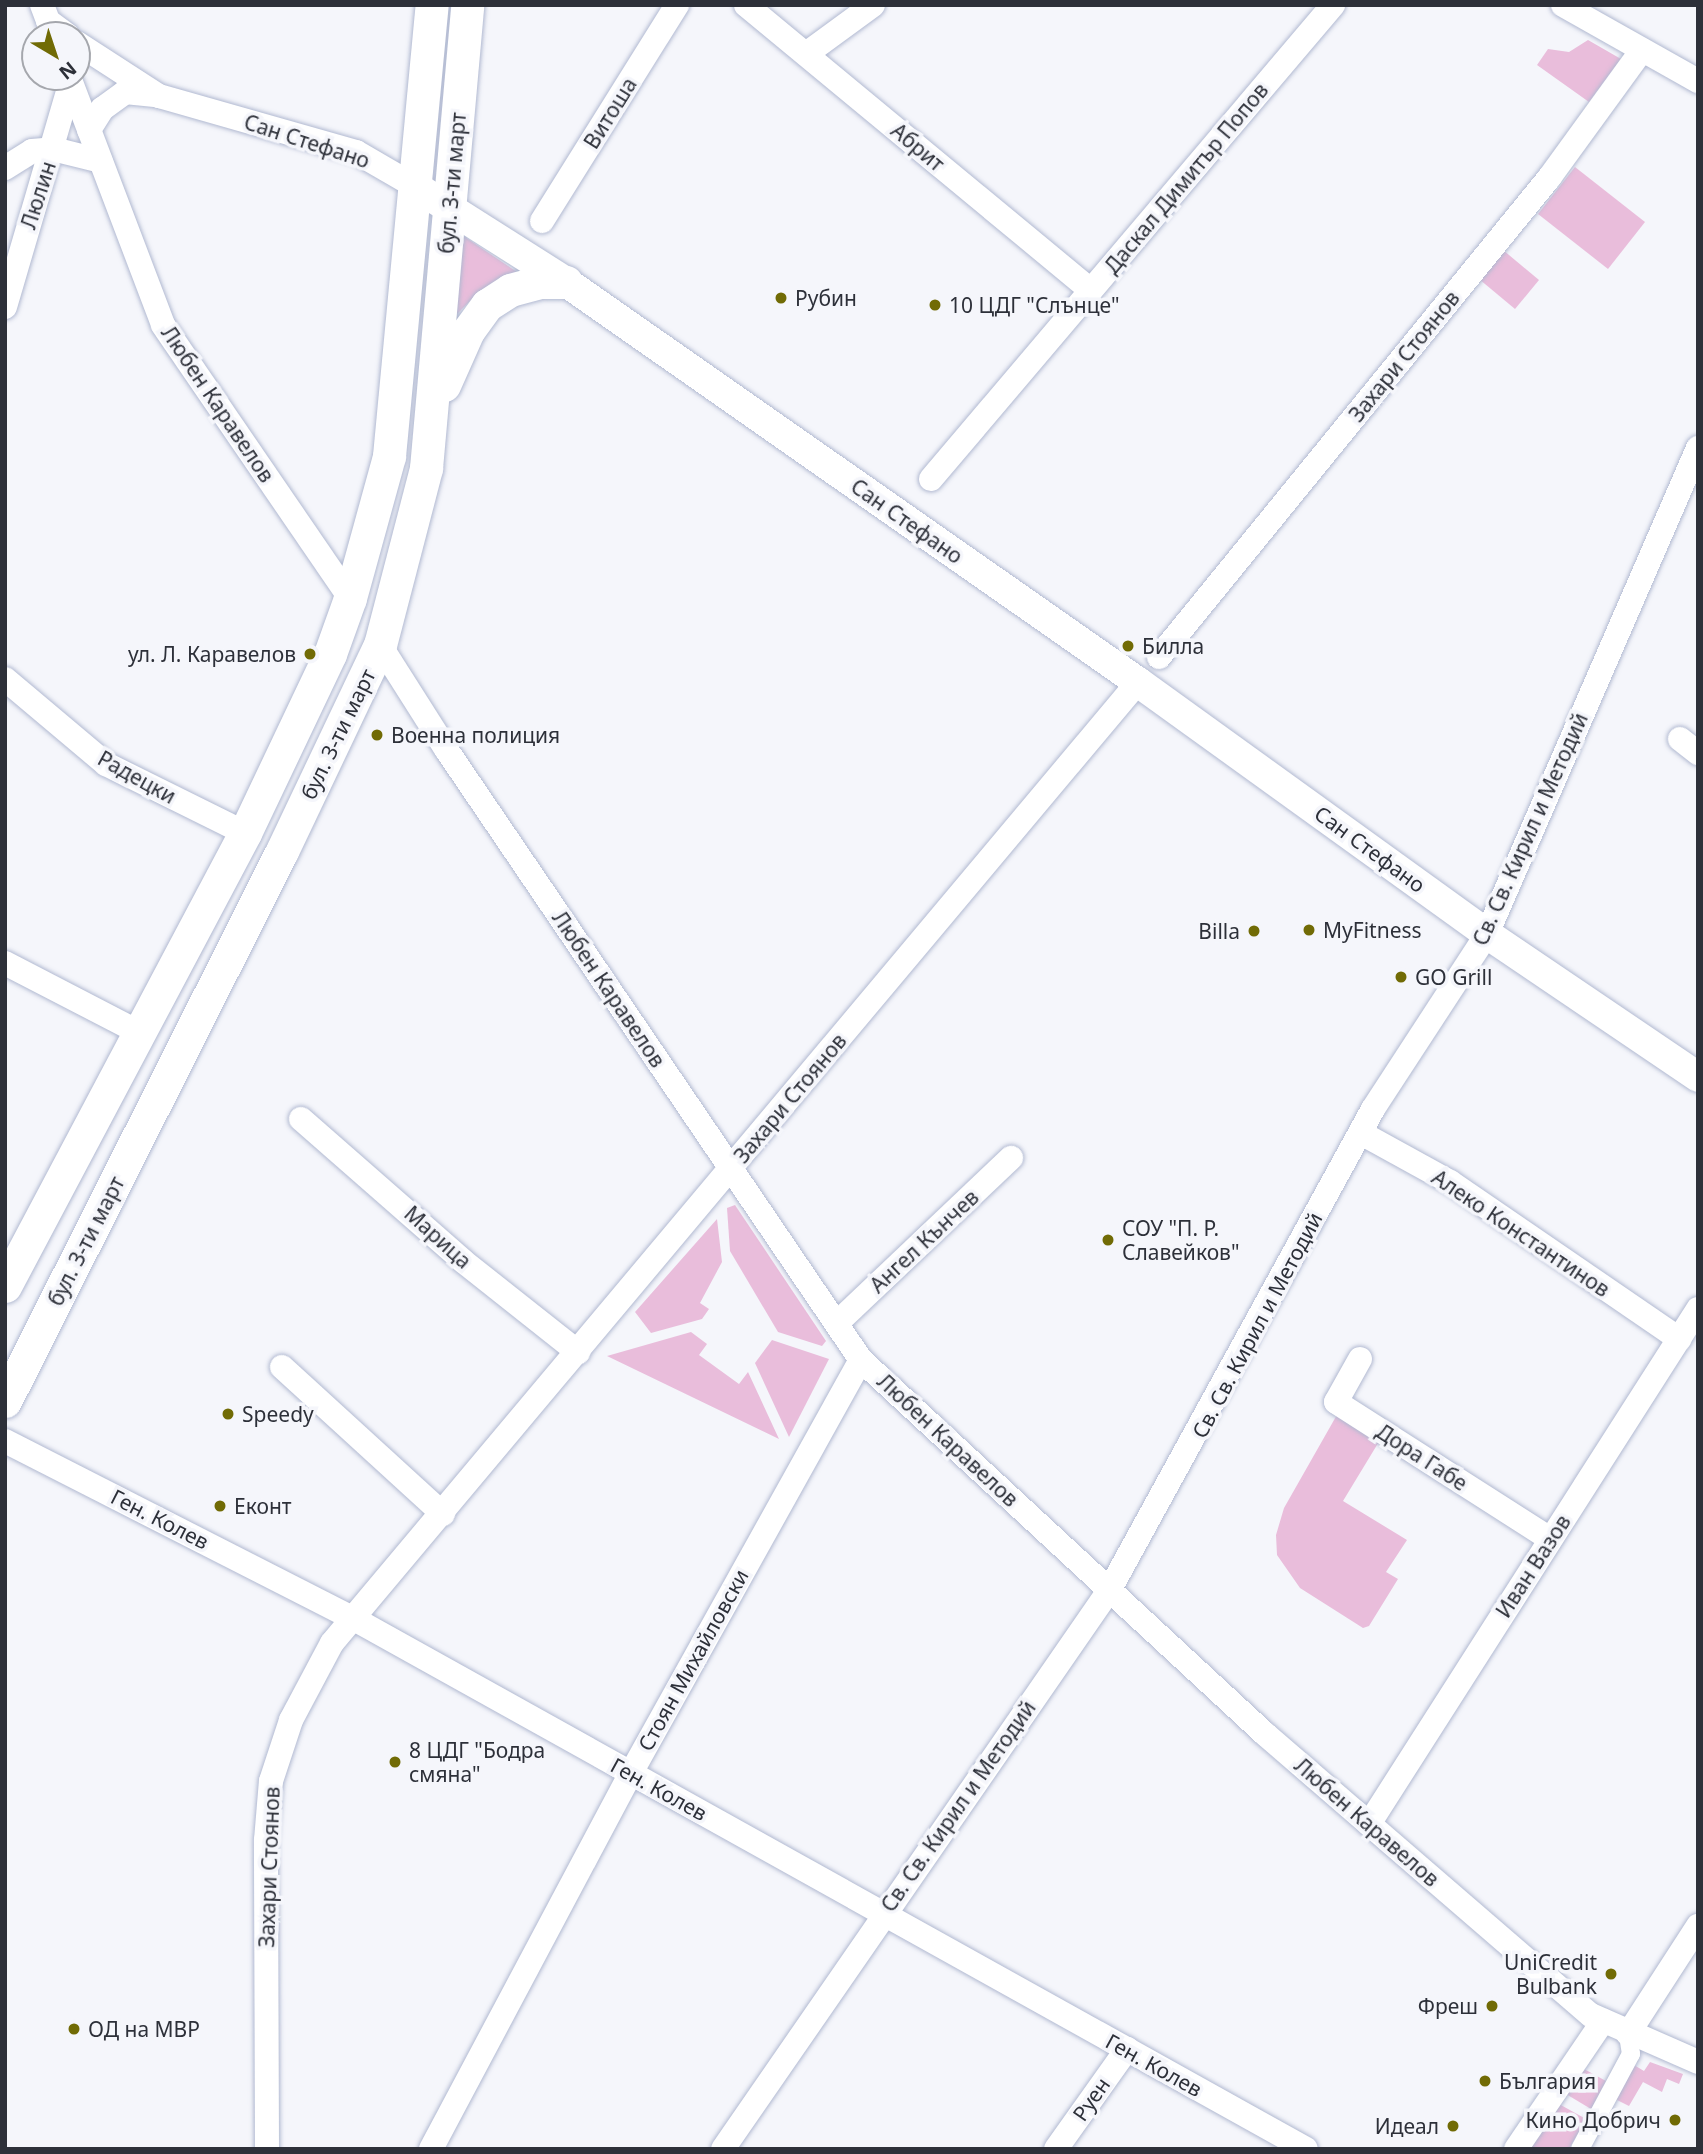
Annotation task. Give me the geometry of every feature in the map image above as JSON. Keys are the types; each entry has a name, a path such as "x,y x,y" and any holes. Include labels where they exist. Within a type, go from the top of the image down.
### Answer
{"main road":[{"name":"бул. 3-ти март","path":"6,1281 245,833 330,654 351,598 389,456 412,185 432,5"},
{"name":"бул. 3-ти март","path":"5,1401 276,864 380,645 426,468 467,5"},
{"path":"432,413 468,331 487,305 510,290 538,282 566,282"}],"street":[{"name":"Витоша","path":"542,221 677,5"},
{"name":"Абрит","path":"746,5 1091,290"},
{"path":"806,54 873,5"},
{"name":"Даскал Димитър Попов","path":"931,479 1333,5"},
{"path":"1563,5 1698,81"},
{"name":"Захари Стоянов","path":"1159,657 1549,178 1642,50"},
{"name":"Сан Стефано","path":"91,52 159,96 356,152 451,208 566,282 1138,682 1487,934 1698,1077"},
{"name":"Люлин","path":"5,307 53,149 67,91"},
{"name":"Любен Каравелов","path":"74,91 163,325 351,598"},
{"path":"89,130 102,109 125,92 159,96"},
{"path":"5,168 32,151 53,149 101,161"},
{"name":"Св. Св. Кирил и Методий","path":"723,2149 882,1914 1110,1589 1361,1133 1487,934 1698,448"},
{"name":"Любен Каравелов","path":"380,645 861,1360 1369,1824 1603,2021 1698,2062"},
{"name":"Радецки","path":"5,679 106,764 245,833"},
{"name":"Захари Стоянов","path":"267,2149 266,1840 271,1781 303,1696 332,1643 356,1619 1138,682"},
{"path":"5,963 140,1033"},
{"name":"Марица","path":"301,1119 463,1261 578,1352"},
{"name":"Алеко Константинов","path":"1361,1133 1450,1182 1679,1339"},
{"name":"Ангел Кънчев","path":"837,1323 1011,1158"},
{"name":"Иван Вазов","path":"1369,1824 1698,1309"},
{"name":"Дора Габе","path":"1360,1359 1336,1402 1550,1539"},
{"name":"Стоян Михайловски","path":"431,2149 631,1773 861,1360"},
{"path":"282,1367 443,1514"},
{"name":"Ген. Колев","path":"5,1441 356,1619 1306,2149"},
{"path":"1580,2149 1631,2053 1628,2034 1698,1926"},
{"path":"1516,2149 1603,2021"},
{"name":"Руен","path":"1056,2149 1127,2049"}],"shaded area":[{"path":"1588,40 1621,59 1589,102 1537,65 1548,49 1569,52"},
{"path":"1575,167 1645,222 1608,269 1538,214"},
{"path":"462,235 520,274 472,299 451,320"},
{"path":"1503,250 1539,280 1515,309 1479,279"},
{"path":"735,1205 826,1341 822,1346 778,1332 730,1251 727,1208"},
{"path":"717,1219 722,1262 700,1303 709,1309 702,1319 651,1333 635,1312"},
{"path":"691,1332 707,1344 699,1355 739,1384 748,1372 779,1439 607,1356"},
{"path":"772,1340 829,1359 789,1437 755,1363"},
{"path":"1338,1413 1380,1440 1343,1501 1407,1540 1386,1572 1398,1579 1369,1626 1363,1628 1300,1588 1277,1555 1276,1535 1284,1508"},
{"path":"1650,2062 1683,2074 1679,2084 1667,2079 1662,2092 1643,2082 1629,2106 1615,2099 1634,2065 1644,2071"},
{"path":"1584,2069 1606,2081 1591,2109 1566,2094"},
{"path":"1559,2104 1586,2119 1569,2149 1528,2149"}],"place":[{"name":"Рубин","path":"781,298"},
{"name":"10 ЦДГ \"Слънце\"","path":"935,305"},
{"name":"Билла","path":"1128,646"},
{"name":"ул. Л. Каравелов","path":"310,654"},
{"name":"Военна полиция","path":"377,735"},
{"name":"MyFitness","path":"1309,930"},
{"name":"Billa","path":"1254,931"},
{"name":"GO Grill","path":"1401,977"},
{"name":"СОУ \"П. Р. Славейков\"","path":"1108,1240"},
{"name":"Speedy","path":"228,1414"},
{"name":"Еконт","path":"220,1506"},
{"name":"8 ЦДГ \"Бодра смяна\"","path":"395,1762"},
{"name":"UniCredit Bulbank","path":"1611,1974"},
{"name":"Фреш","path":"1492,2006"},
{"name":"ОД на МВР","path":"74,2029"},
{"name":"България","path":"1485,2081"},
{"name":"Кино Добрич","path":"1675,2120"},
{"name":"Идеал","path":"1453,2126"}]}
